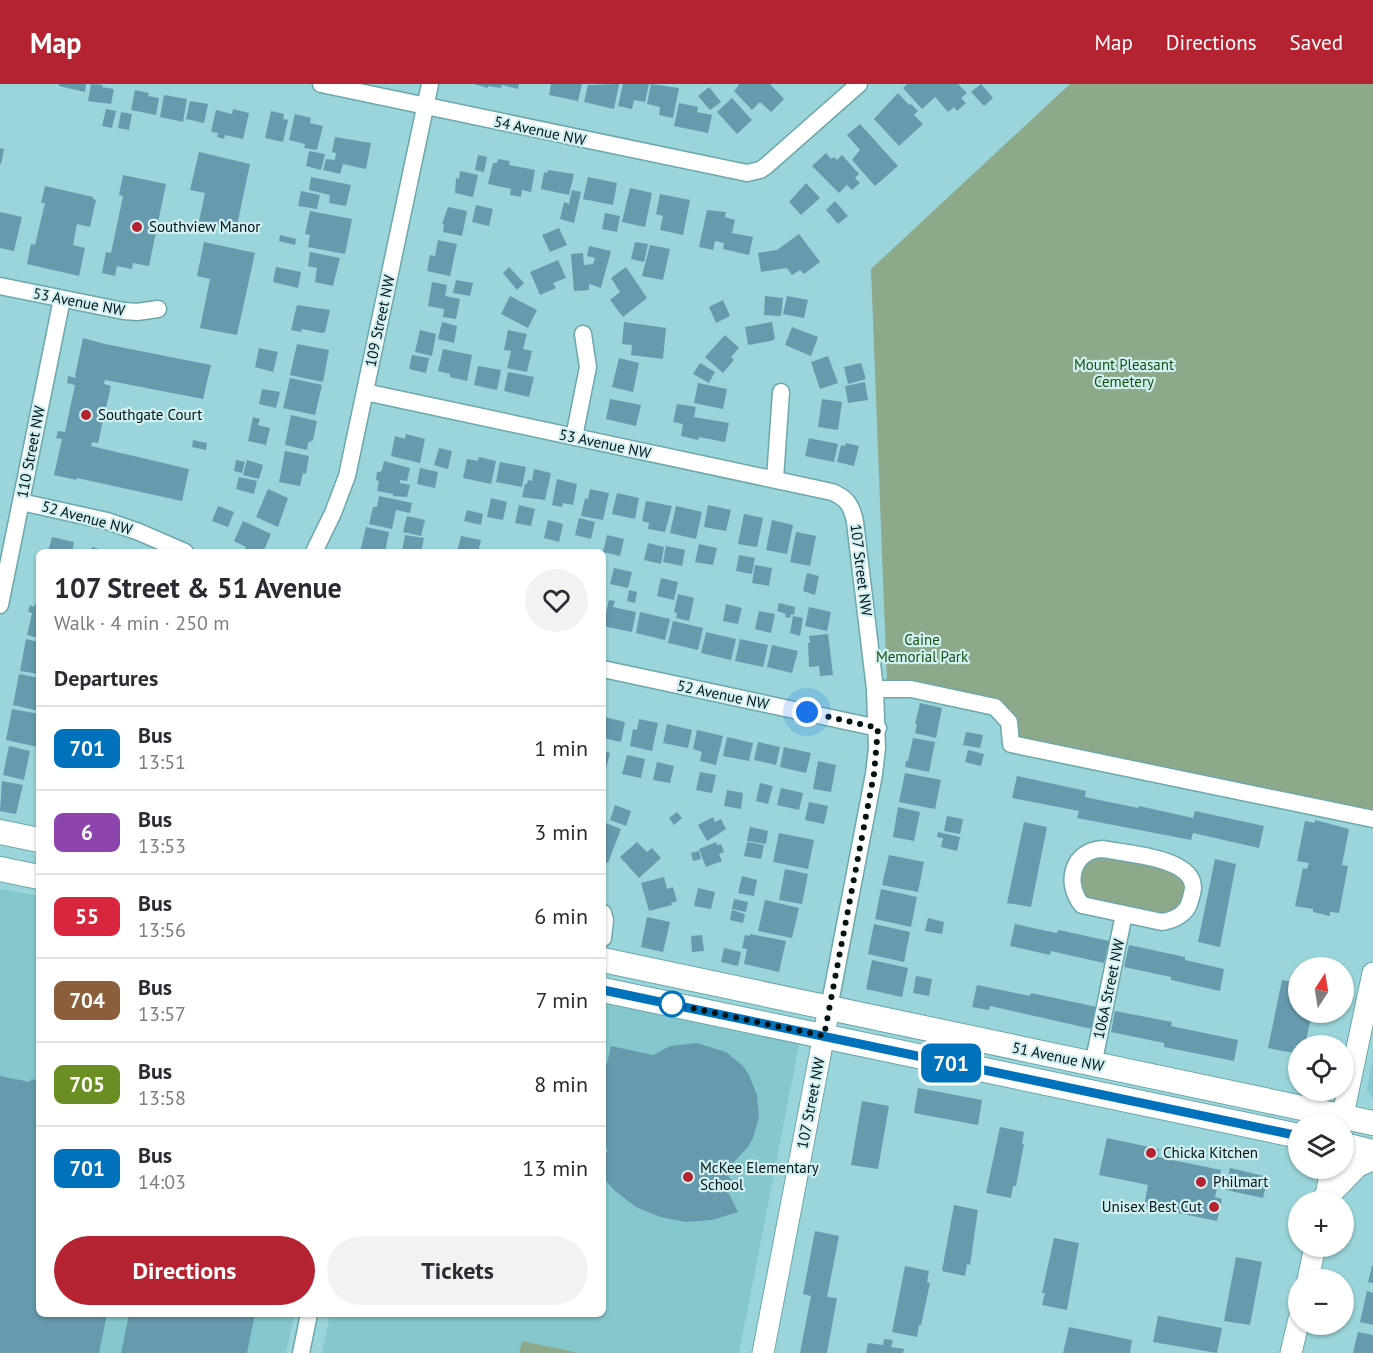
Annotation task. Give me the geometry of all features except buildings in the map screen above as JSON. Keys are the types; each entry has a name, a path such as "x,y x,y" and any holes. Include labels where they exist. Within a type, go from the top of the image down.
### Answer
{"main road":[{"path":"0,832 36,839"},
{"path":"0,869 36,876"},
{"name":"51 Avenue NW","path":"606,961 1310,1113"},
{"name":"51 Avenue NW","path":"606,991 1288,1134"},
{"name":"51 Avenue NW","path":"1354,1121 1373,1123"},
{"path":"1354,1147 1373,1152"},
{"path":"1333,1191 1357,1165 1373,1158"}],"street":[{"name":"54 Avenue NW","path":"321,84 740,172 760,170 772,162 860,84"},
{"name":"109 Street NW","path":"315,549 333,513 346,476 430,84"},
{"name":"53 Avenue NW","path":"0,286 123,311 158,309"},
{"name":"110 Street NW","path":"0,605 62,299"},
{"path":"574,437 588,367 583,334"},
{"name":"53 Avenue NW","path":"364,392 832,492 845,498"},
{"path":"775,480 781,392"},
{"name":"107 Street NW","path":"763,1353 874,774 878,728 875,689 855,522 845,498"},
{"name":"52 Avenue NW","path":"21,502 107,521 178,549"},
{"name":"52 Avenue NW","path":"606,670 878,728"},
{"path":"875,689 911,689 995,707 1009,722 1011,744 1373,819"},
{"path":"1103,849 1173,863 1184,870 1191,879 1193,888 1189,907 1172,920 1162,922 1124,914 1082,905 1075,897 1072,885 1076,865 1083,854 1103,849"},
{"name":"106A Street NW","path":"1094,1065 1124,914"},
{"path":"1343,1113 1373,974"},
{"path":"301,1353 308,1317"},
{"path":"1292,1353 1296,1335"}],"shaded area":[{"path":"0,889 36,895 36,1317 294,1317 286,1353 0,1353"},
{"name":"McKee Elementary School","path":"606,1002 800,1040 739,1353 580,1353 522,1341 519,1353 322,1353 329,1317 606,1317"},
{"path":"1373,1058 1373,1099 1367,1090"}],"green space":[{"name":"Mount Pleasant Cemetery","path":"1070,84 1373,84 1373,811 1020,738 1009,713 887,683 871,269"},
{"path":"1103,856 1170,869 1180,875 1186,888 1183,904 1176,910 1162,915 1086,899 1080,884 1080,875 1087,860"},
{"path":"522,1341 580,1353 519,1353"}],"bus line":[{"name":"701","path":"606,991 1288,1134"}],"place":[{"name":"Southview Manor","path":"137,227"},
{"name":"Southgate Court","path":"86,415"},
{"name":"Chicka Kitchen","path":"1151,1153"},
{"name":"McKee Elementary School","path":"688,1177"},
{"name":"Philmart","path":"1201,1182"},
{"name":"Unisex Best Cut","path":"1214,1207"}],"route":[{"path":"672,1004 667,1003 824,1036 874,774 878,728 807,712"}],"park label":[{"name":"Caine Memorial Park","path":"922,648"}]}
